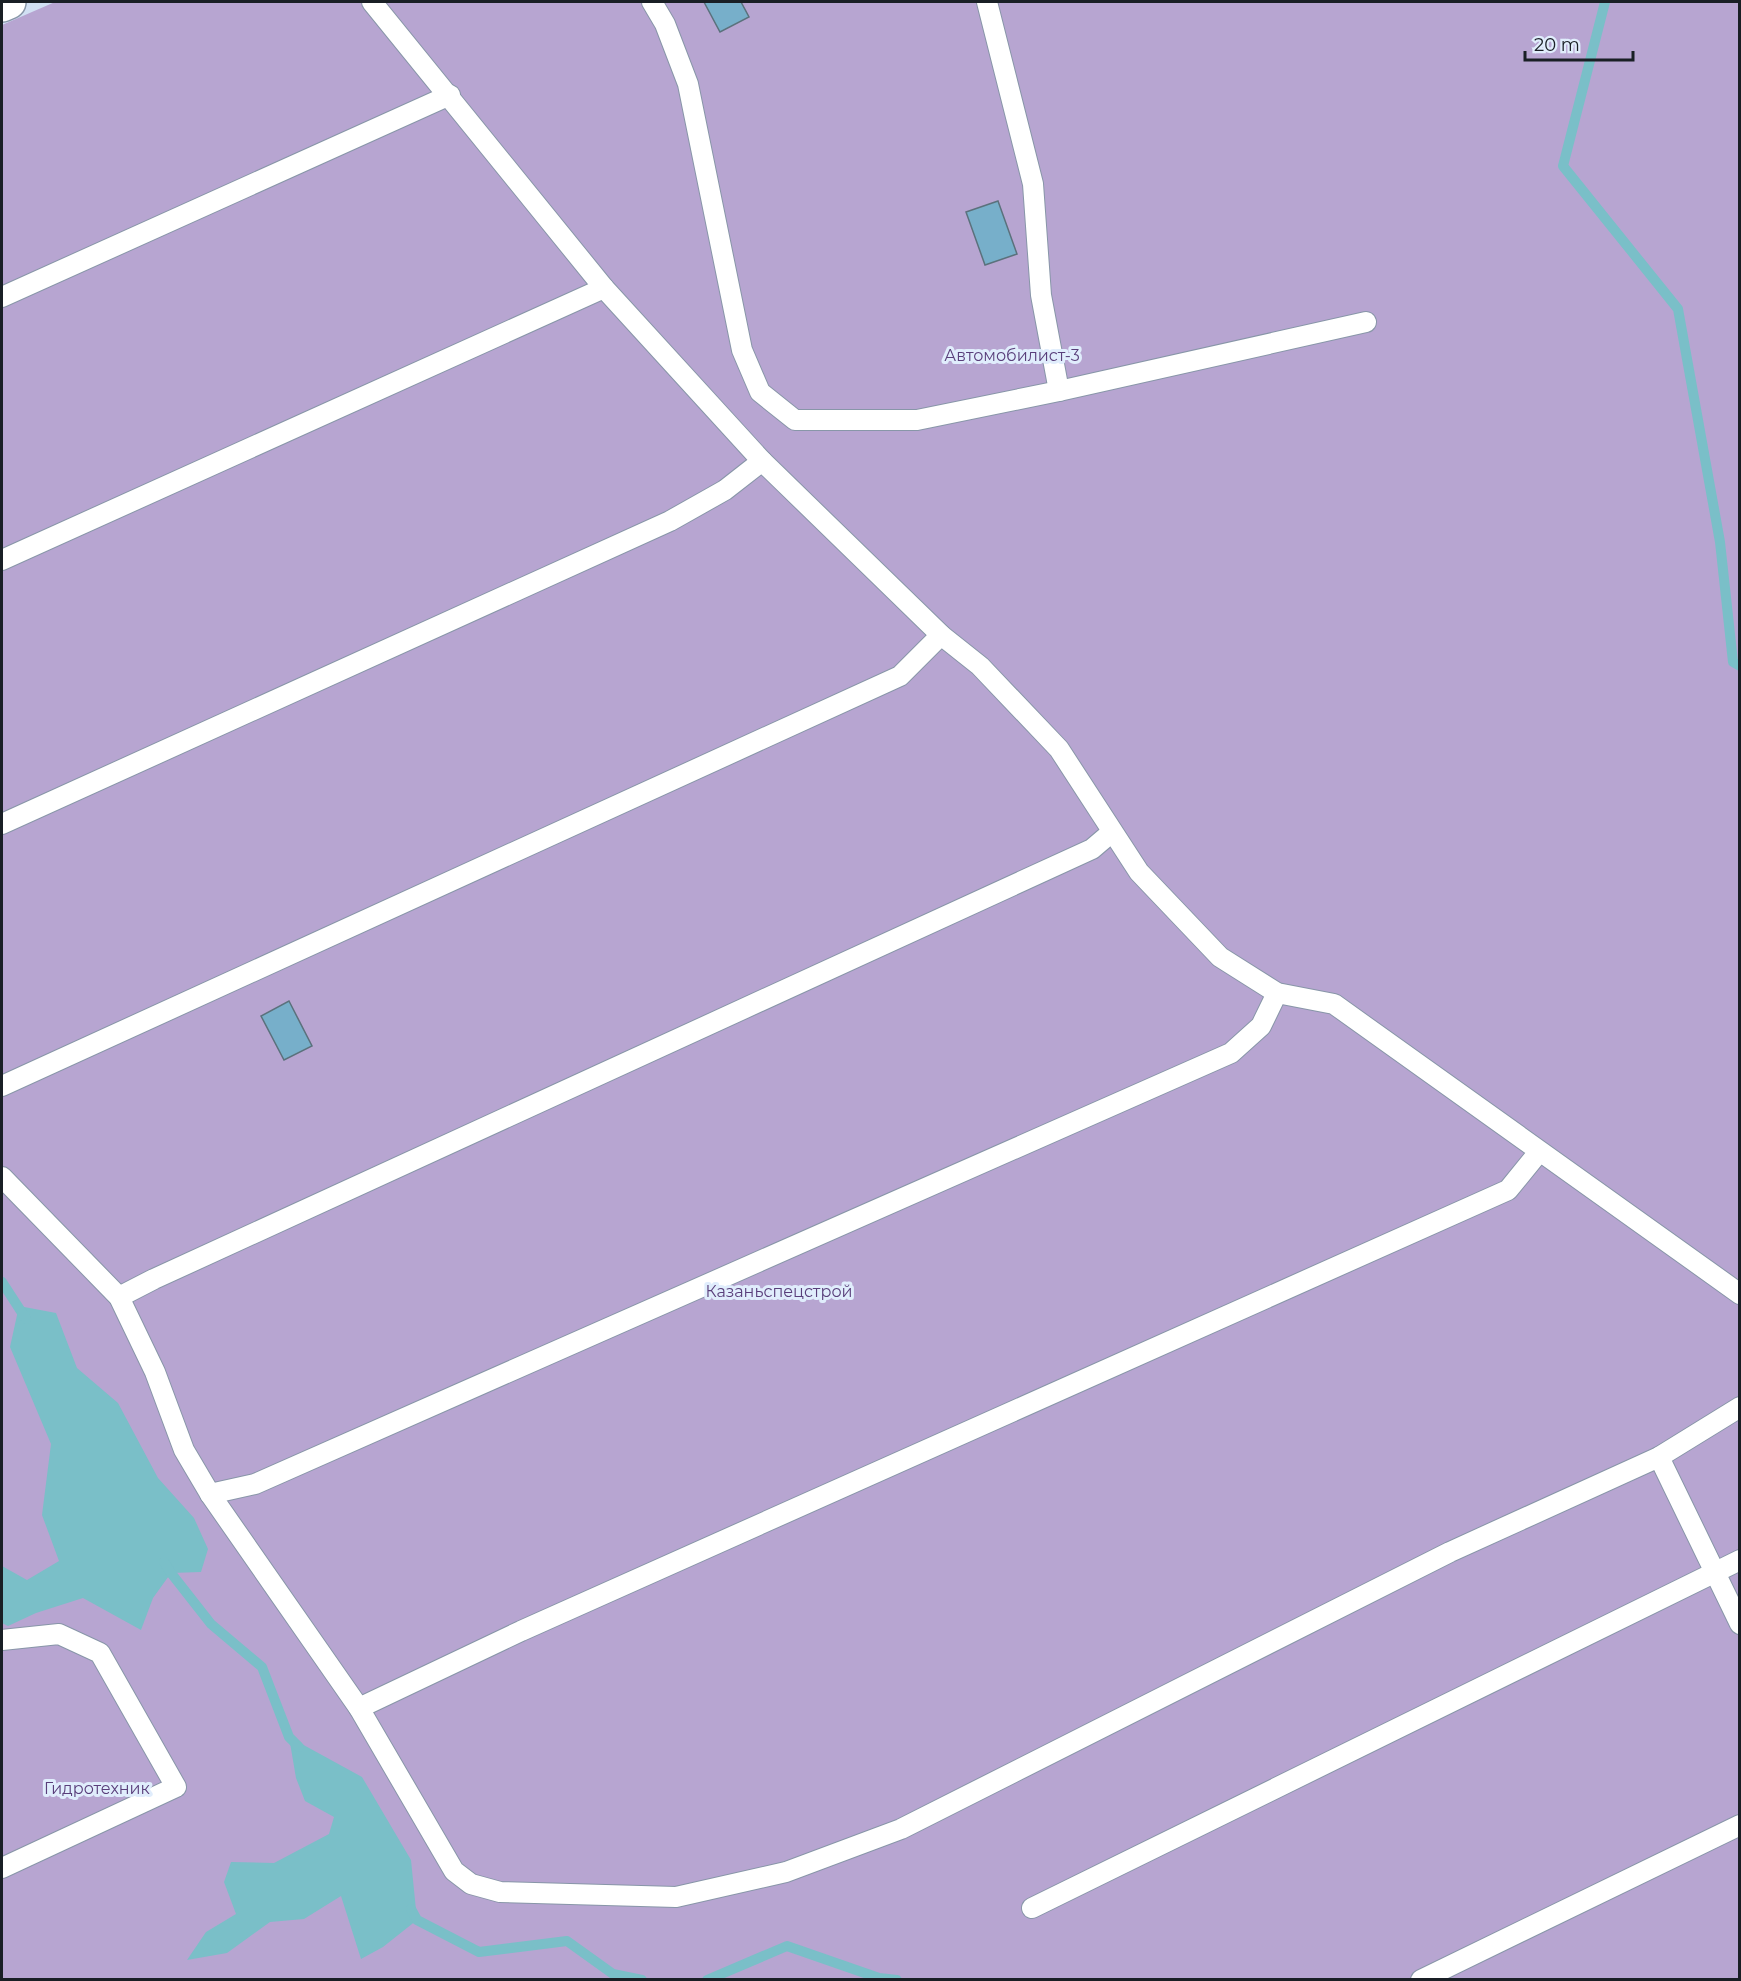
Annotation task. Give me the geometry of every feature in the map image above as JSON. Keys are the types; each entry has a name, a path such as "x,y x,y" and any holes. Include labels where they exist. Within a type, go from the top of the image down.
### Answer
{"street":[{"path":"2,5 9,2"}],"lane":[{"path":"372,2 604,288 762,461 941,635 980,666 1059,749 1139,872 1220,957 1277,993 1334,1004 1740,1294"},
{"path":"652,2 665,24 688,84 742,350 760,392 795,420 917,420 1059,391 1366,322"},
{"path":"987,2 1033,184 1041,295 1059,391"},
{"path":"2,297 450,96"},
{"path":"2,560 604,288"},
{"path":"2,824 670,521 725,490 762,461"},
{"path":"2,1086 900,675 941,635"},
{"path":"119,1297 1092,849 1112,832"},
{"path":"210,1494 255,1484 1231,1053 1261,1026 1277,993"},
{"path":"359,1708 532,1626 1508,1190 1539,1152"},
{"path":"2,1177 119,1297 155,1372 184,1450 210,1494 359,1708 454,1871 471,1884 500,1892 676,1897 786,1872 901,1828 1450,1552 1659,1457 1740,1407"},
{"path":"1659,1457 1740,1624"},
{"path":"1032,1908 1740,1560"},
{"path":"2,1640 59,1634 100,1653 176,1787 2,1868"},
{"path":"1421,1980 1740,1825"}],"green space":[{"name":"Казаньспецстрой","path":"55,2 1739,2 1739,1979 2,1979 2,25"}],"shaded area":[{"path":"19,1306 56,1313 77,1368 118,1403 158,1478 194,1518 208,1549 201,1572 171,1573 153,1598 141,1630 83,1598 36,1613 8,1626 2,1623 2,1566 27,1580 59,1561 42,1515 51,1444 10,1347"},
{"path":"289,1737 362,1777 411,1860 417,1920 383,1947 361,1959 341,1896 304,1919 270,1922 227,1953 187,1960 206,1932 236,1914 224,1882 231,1862 274,1863 329,1834 334,1817 305,1801 296,1778"}],"building":[{"path":"704,2 741,2 749,17 720,32"},
{"path":"998,201 1017,254 985,265 966,212"},
{"path":"289,1001 312,1046 284,1060 261,1016"}],"waterway":[{"path":"1605,2 1563,166 1678,309 1720,542 1733,662 1740,666"},
{"path":"2,1282 26,1319"},
{"path":"164,1562 211,1624 262,1667 289,1737 299,1747"},
{"path":"411,1909 417,1920 479,1952 567,1941 613,1974 642,1980"},
{"path":"707,1980 787,1946 879,1978 897,1980"}],"park label":[{"name":"Автомобилист-3","path":"1012,355"},
{"name":"Гидротехник","path":"97,1788"}]}
